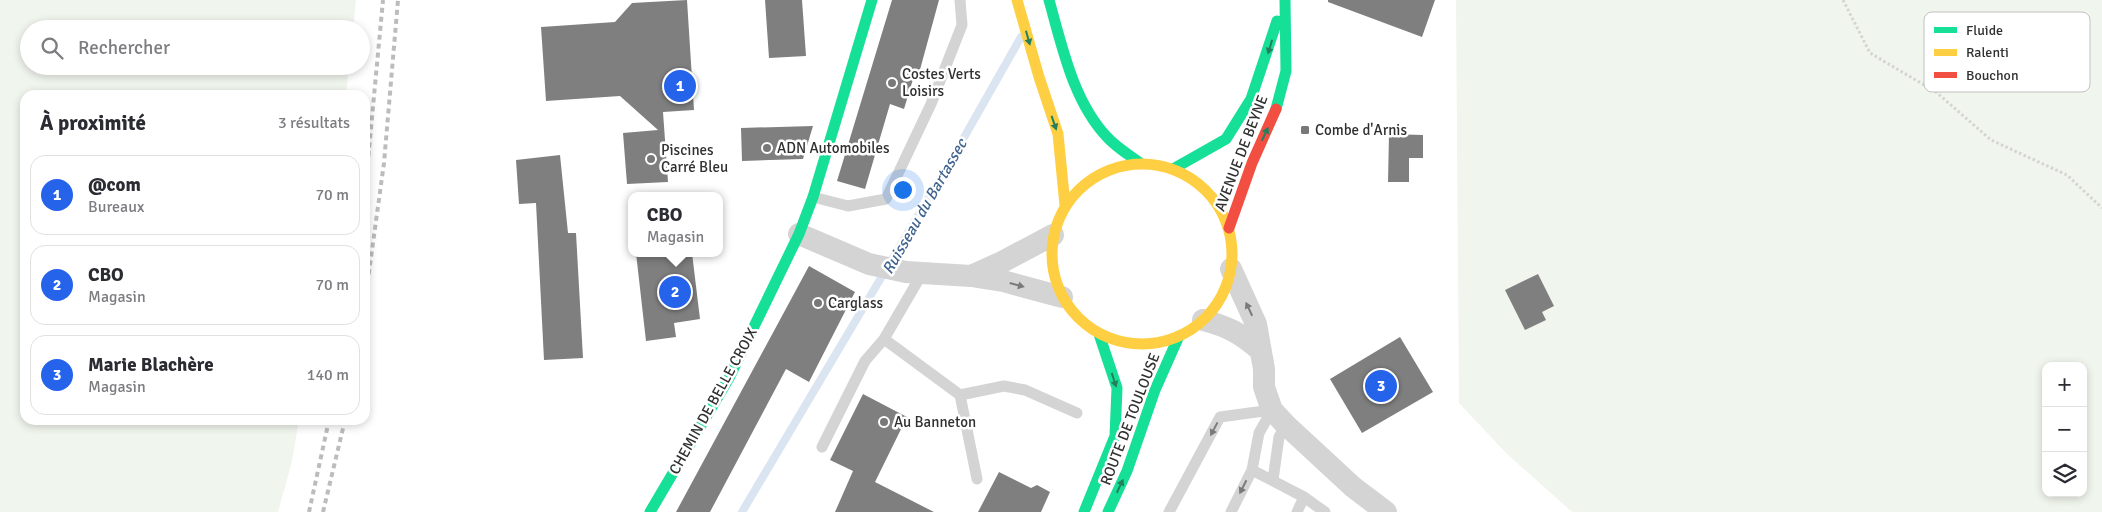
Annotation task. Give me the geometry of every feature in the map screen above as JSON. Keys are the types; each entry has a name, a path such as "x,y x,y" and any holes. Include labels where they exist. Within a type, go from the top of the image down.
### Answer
{"main road":[{"name":"CHEMIN DE BELLE CROIX","path":"650,512 729,378 800,234 813,197 872,0"},
{"path":"1017,0 1038,76 1058,134 1065,205"},
{"path":"1049,0 1069,68 1088,110 1104,135 1140,163"},
{"name":"AVENUE DE BEYNE","path":"1173,169 1226,140 1251,99 1284,0"},
{"name":"AVENUE DE BEYNE","path":"1229,228 1252,163 1275,113 1286,71 1284,0"},
{"path":"1140,163 1157,164 1173,169 1198,182 1217,203 1229,228 1232,248 1231,269 1226,288 1216,305 1203,320 1179,336 1152,344 1125,343 1099,334 1078,318 1062,297 1054,277 1052,263 1053,235 1058,219 1065,205 1085,183 1111,168 1140,163"},
{"name":"ROUTE DE TOULOUSE","path":"1084,512 1115,436 1117,388 1099,334"},
{"name":"ROUTE DE TOULOUSE","path":"1108,512 1127,471 1155,390 1179,336"}],"street":[{"path":"800,234 870,264 914,272 970,276 1003,281 1062,297"},
{"path":"970,276 1002,262 1053,235"},
{"path":"1231,269 1256,324 1264,369 1264,387 1279,417 1353,487 1386,512"},
{"path":"1203,320 1242,334 1260,350"}],"lane":[{"path":"813,197 848,206 886,199 931,104 962,25 960,0"},
{"path":"822,447 865,362 884,339 914,272"},
{"path":"884,339 960,395 977,479"},
{"path":"960,395 1004,386 1025,390 1077,413"},
{"path":"1169,512 1220,417 1279,417"},
{"path":"1231,512 1252,470 1259,434 1279,417"},
{"path":"1273,480 1279,437 1279,417"},
{"path":"1252,470 1304,497 1325,512"},
{"path":"1297,512 1304,497"}],"path":[{"path":"1843,0 1870,53 1924,85"},
{"path":"1936,92 1991,140 2067,175 2102,208"}],"shaded area":[{"path":"0,0 356,0 354,20 20,20 20,75 348,75 347,90 20,90 20,425 298,425 292,461 278,512 0,512"},
{"path":"1456,0 2102,0 2102,512 1572,512 1506,453 1459,403"}],"building":[{"path":"687,0 694,110 663,112 668,182 627,184 623,133 658,130 620,96 546,101 541,27 615,22 632,3"},
{"path":"765,0 802,0 806,56 769,58"},
{"path":"892,0 939,0 918,77 914,76 904,109 890,104 865,189 837,181"},
{"path":"1328,0 1435,0 1422,37 1328,2"},
{"path":"813,126 803,159 742,161 741,128"},
{"path":"1389,134 1423,135 1423,158 1409,158 1409,182 1388,182"},
{"path":"560,155 568,233 576,233 583,358 544,360 536,203 519,204 516,160"},
{"path":"636,257 692,257 700,319 674,323 676,337 646,341"},
{"path":"809,266 855,292 809,382 786,369 710,512 676,512"},
{"path":"1538,274 1554,306 1542,312 1546,320 1525,330 1505,290"},
{"path":"1400,337 1433,392 1362,433 1330,379"},
{"path":"863,394 907,417 875,482 934,512 835,512 853,471 830,460"},
{"path":"999,472 1031,488 1037,485 1050,492 1041,512 978,512"}],"waterway":[{"name":"Ruisseau du Bartassec","path":"742,512 954,155 1021,37"}],"railway":[{"path":"370,139 383,0"},
{"path":"370,265 384,163 398,0"},
{"path":"309,512 328,425"},
{"path":"323,512 344,425"}],"traffic: fast":[{"path":"650,512 729,378 799,234 813,197 872,0"},
{"path":"1049,0 1070,72 1085,107 1095,123 1111,141 1140,163"},
{"path":"1276,109 1286,71 1285,0"},
{"path":"1173,169 1226,139 1251,99 1277,21"},
{"path":"1084,512 1115,436 1117,388 1099,334"},
{"path":"1108,512 1127,471 1155,390 1179,336"}],"traffic: slow":[{"path":"1017,0 1058,134 1065,205"},
{"path":"1133,164 1151,164 1176,171 1192,179 1206,190 1217,204 1225,220 1232,245 1232,254 1232,263 1225,288 1217,304 1206,318 1192,329 1168,340 1151,344 1133,344 1116,340 1092,329 1072,311 1056,280 1052,263 1052,245 1056,228 1067,204 1085,184 1116,168 1133,164"}],"traffic: jam":[{"path":"1229,228 1252,163 1276,109"}],"place":[{"name":"Costes Verts Loisirs","path":"892,83"},
{"name":"@com","path":"680,86"},
{"name":"Combe d'Arnis","path":"1305,130"},
{"name":"ADN Automobiles","path":"767,148"},
{"name":"Piscines Carré Bleu","path":"651,159"},
{"name":"CBO","path":"675,292"},
{"name":"Carglass","path":"818,303"},
{"name":"Marie Blachère","path":"1381,386"},
{"name":"Au Banneton","path":"884,422"}]}
